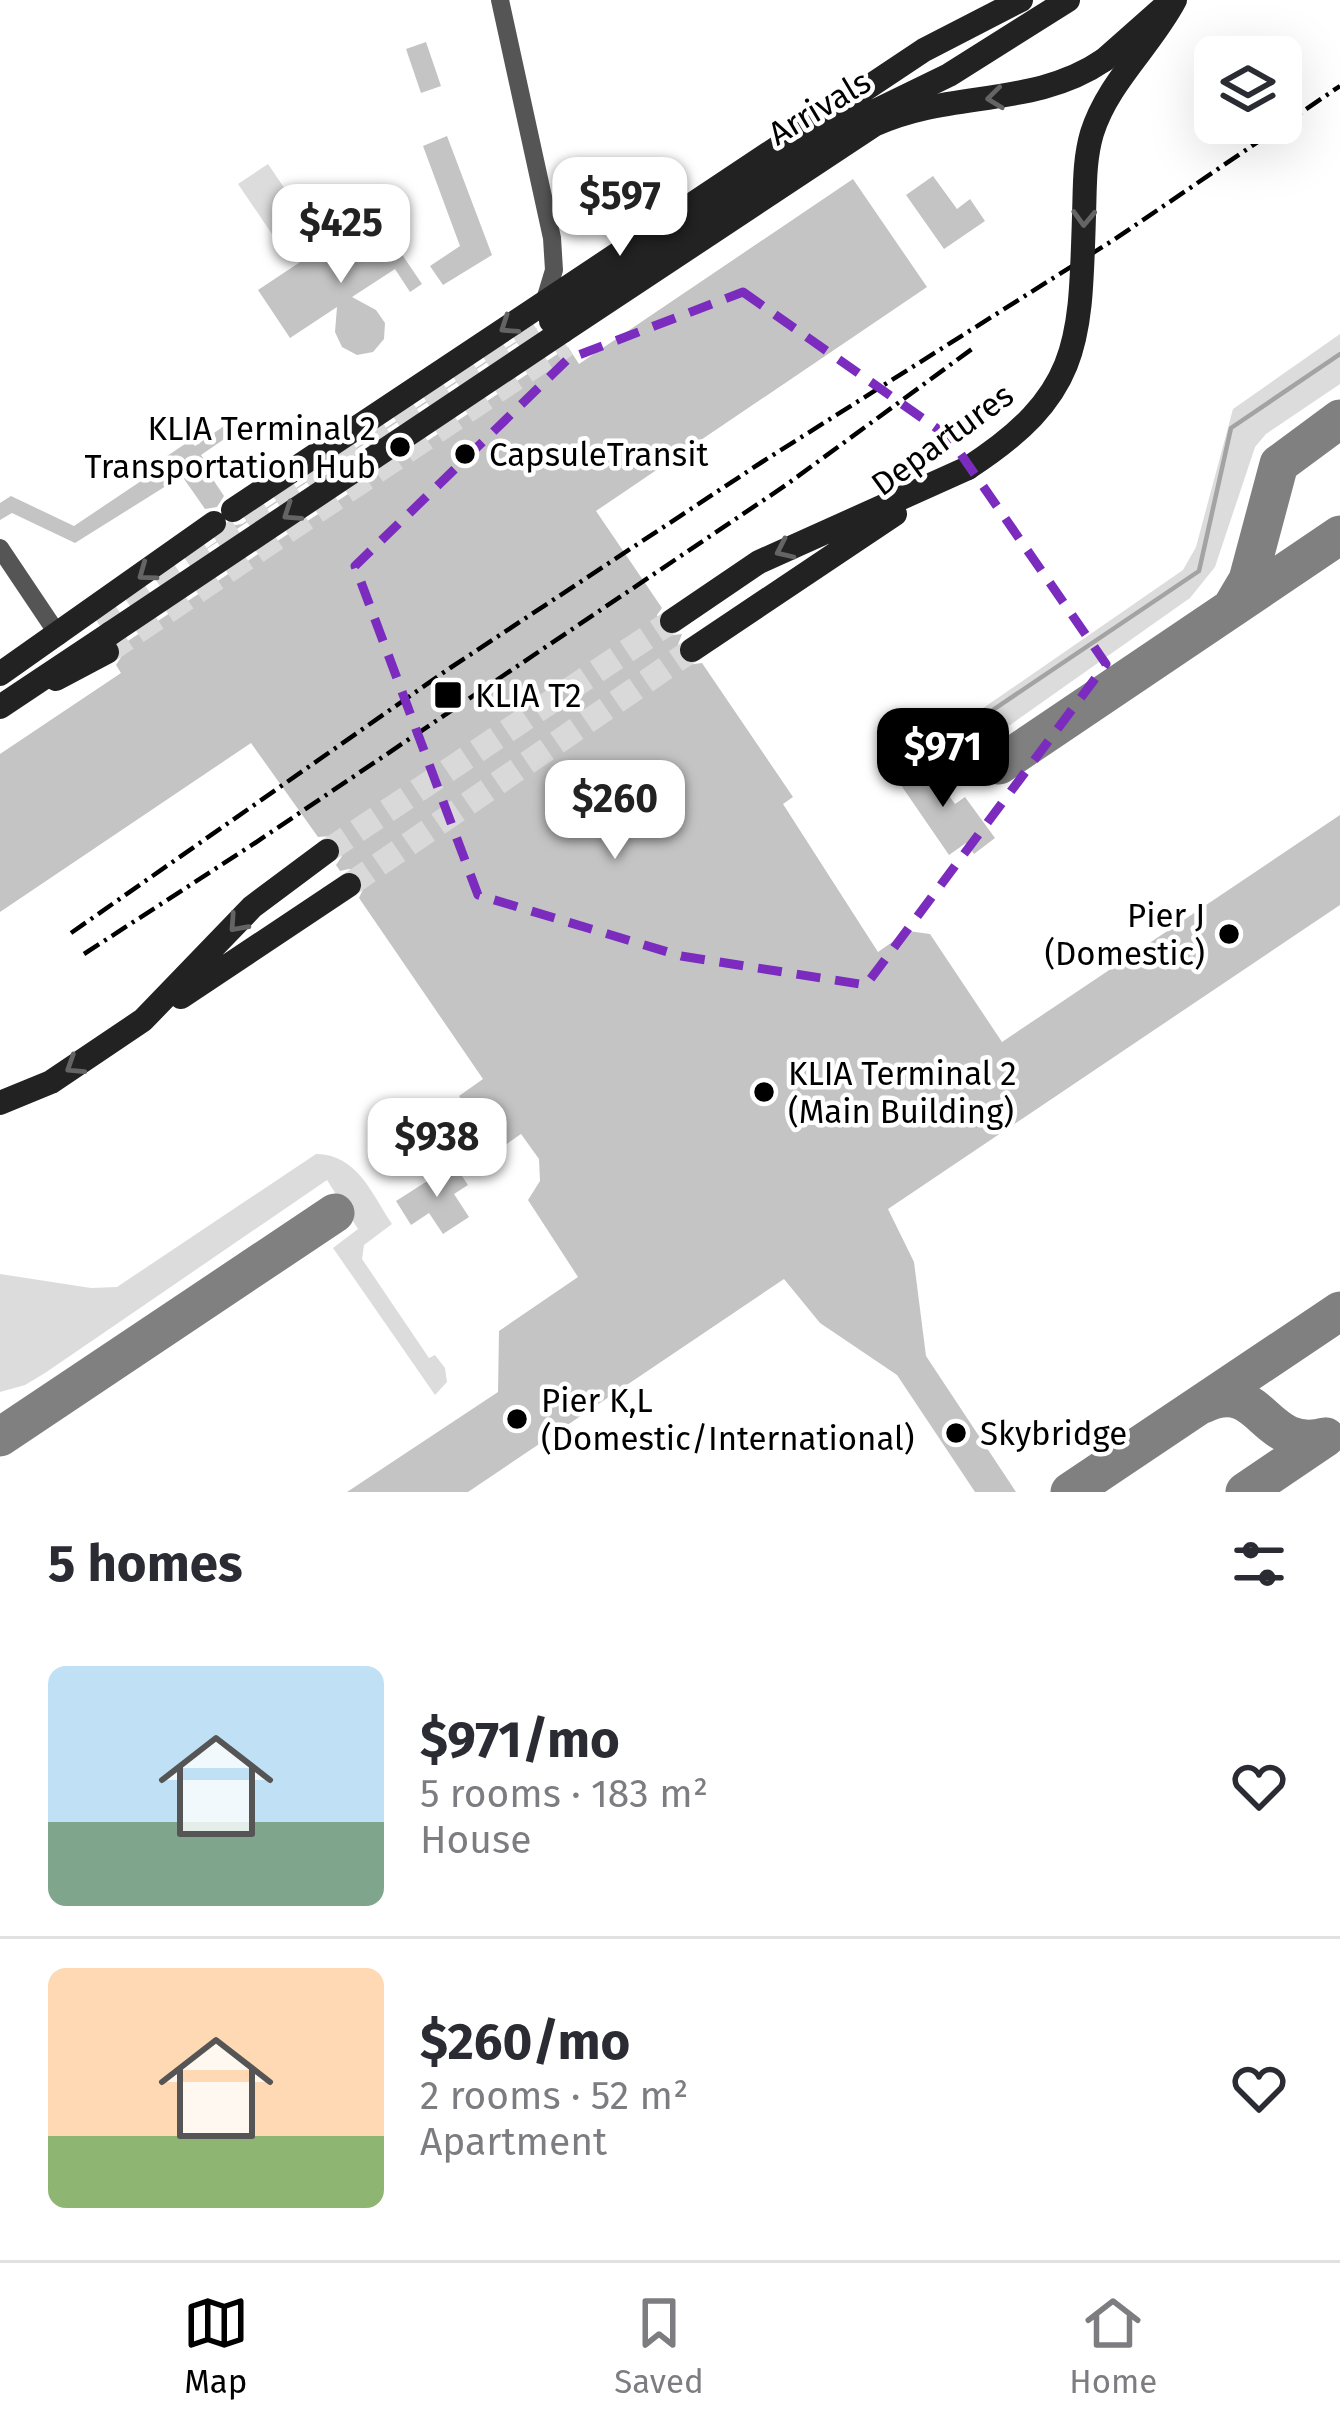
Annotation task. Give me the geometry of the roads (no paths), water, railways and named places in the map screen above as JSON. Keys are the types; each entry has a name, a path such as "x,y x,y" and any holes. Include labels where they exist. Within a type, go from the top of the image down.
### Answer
{"main road":[{"path":"0,674 224,517 547,312 885,75 1021,0"},
{"name":"Arrivals","path":"547,312 709,216 851,121 932,84 1068,0"},
{"path":"0,707 847,141 913,110 1028,94 1070,80 1121,48 1173,0"},
{"name":"Departures","path":"692,650 1026,425 1064,374 1080,319 1086,168 1093,132 1119,80 1163,23 1173,0"},
{"path":"566,345 709,216"},
{"path":"672,621 759,562 968,468"},
{"path":"0,693 98,623"},
{"path":"0,693 63,676 107,652"},
{"path":"142,1020 252,907 327,851"},
{"path":"0,1103 51,1082 350,885"}],"street":[{"path":"500,0 552,238 554,270 547,312"},
{"path":"0,548 59,636"},
{"path":"30,593 57,610 112,598"}],"waterway":[{"path":"981,718 1199,571 1231,428 1340,354"}],"tunnel":[{"path":"98,623 551,321"},
{"path":"107,652 566,345"},
{"path":"327,851 672,621"},
{"path":"349,885 692,650"}],"railway":[{"path":"71,933 450,668 762,462 1115,239 1340,86"},
{"path":"84,954 786,485 976,346"}],"place":[{"name":"KLIA Terminal 2 Transportation Hub","path":"400,447"},
{"name":"CapsuleTransit","path":"465,454"},
{"name":"KLIA T2","path":"448,695"},
{"name":"Pier J (Domestic)","path":"1229,934"},
{"name":"KLIA Terminal 2 (Main Building)","path":"764,1092"},
{"name":"Pier K,L (Domestic/International)","path":"517,1419"},
{"name":"Skybridge","path":"956,1433"}]}
